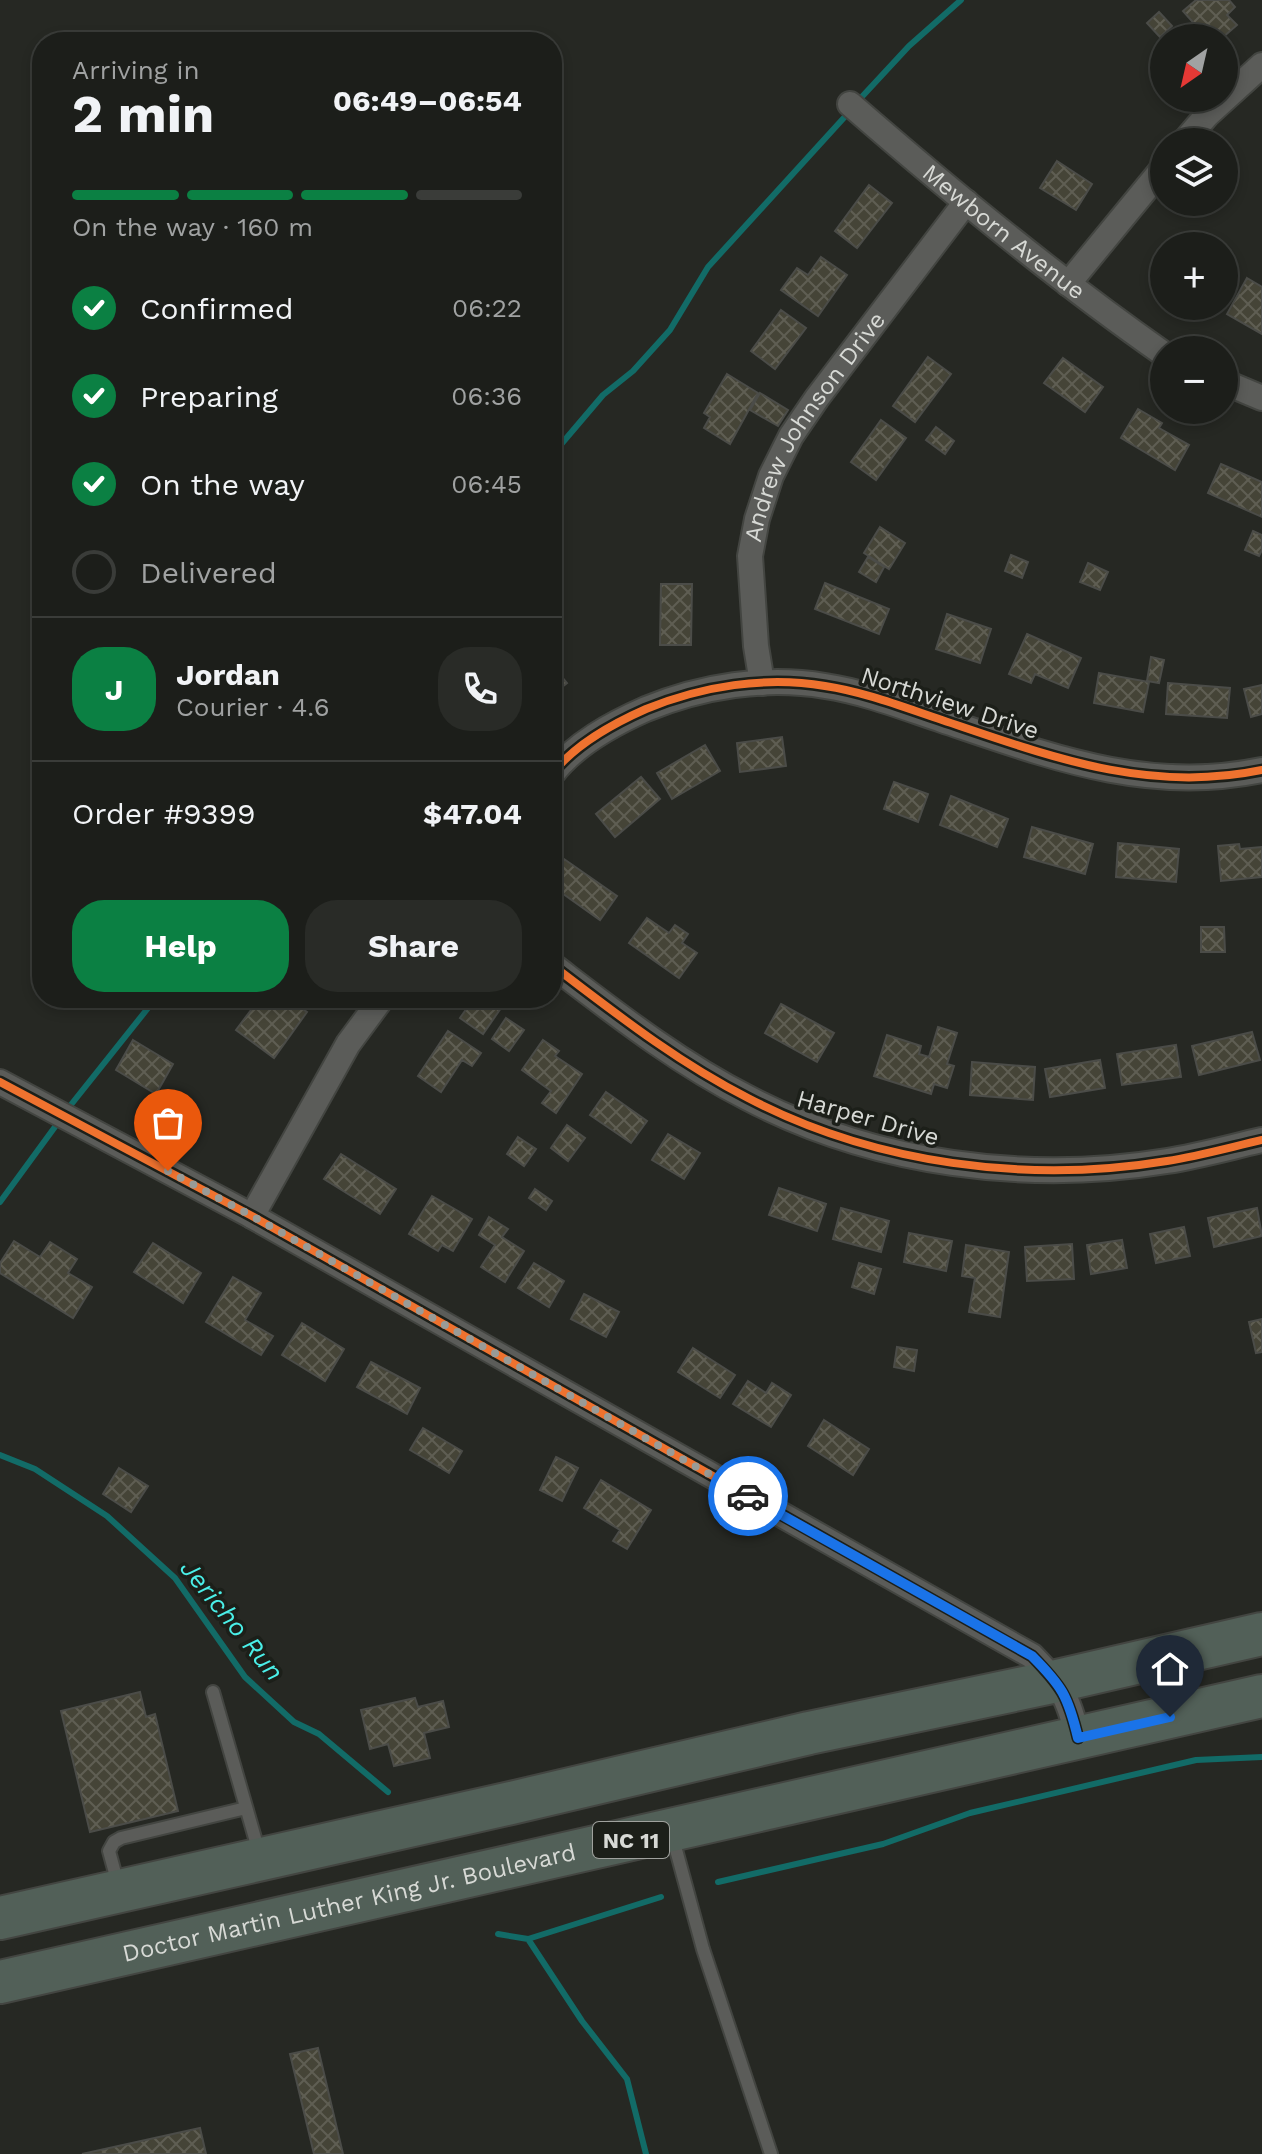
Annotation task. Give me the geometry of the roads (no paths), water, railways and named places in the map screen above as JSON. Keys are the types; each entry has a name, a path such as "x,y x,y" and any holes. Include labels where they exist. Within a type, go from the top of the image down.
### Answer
{"highway":[{"path":"0,1918 823,1730 1262,1634"},
{"name":"Doctor Martin Luther King Jr. Boulevard","path":"0,1982 1262,1696"}],"street":[{"path":"1196,128 1262,65"},
{"name":"Mewborn Avenue","path":"850,104 1017,245 1150,344"},
{"path":"1068,284 1150,184"},
{"name":"Andrew Johnson Drive","path":"762,683 756,646 750,556 757,519 771,476 791,436 817,398 966,202"},
{"path":"1238,388 1262,398"},
{"name":"Northview Drive","path":"562,760 607,729 684,695 762,683 796,683 879,698 1085,766 1182,778 1230,776 1262,770"},
{"name":"Harper Drive","path":"562,973 681,1060 747,1098 810,1126 904,1154 1002,1168 1100,1169 1166,1161 1262,1140"},
{"path":"252,1216 348,1044 375,1008"},
{"path":"0,1082 252,1216 1032,1656 1057,1681 1070,1706 1078,1738"}],"lane":[{"path":"213,1692 261,1859"},
{"path":"120,1891 109,1851 114,1842 246,1808"},
{"path":"671,1831 703,1949 771,2154"}],"waterway":[{"path":"858,101 909,46 961,0"},
{"path":"562,443 603,395 633,371 670,330 708,267 851,110"},
{"path":"66,1111 148,1008"},
{"path":"0,1202 60,1120"},
{"name":"Jericho Run","path":"0,1455 35,1469 107,1516 175,1578 245,1677 294,1722 319,1734 388,1792"},
{"path":"718,1882 883,1844 970,1813 1196,1760 1262,1757"},
{"path":"528,1939 661,1897"},
{"name":"Jericho Run","path":"498,1934 528,1939 582,2021 627,2079 646,2154"}]}
